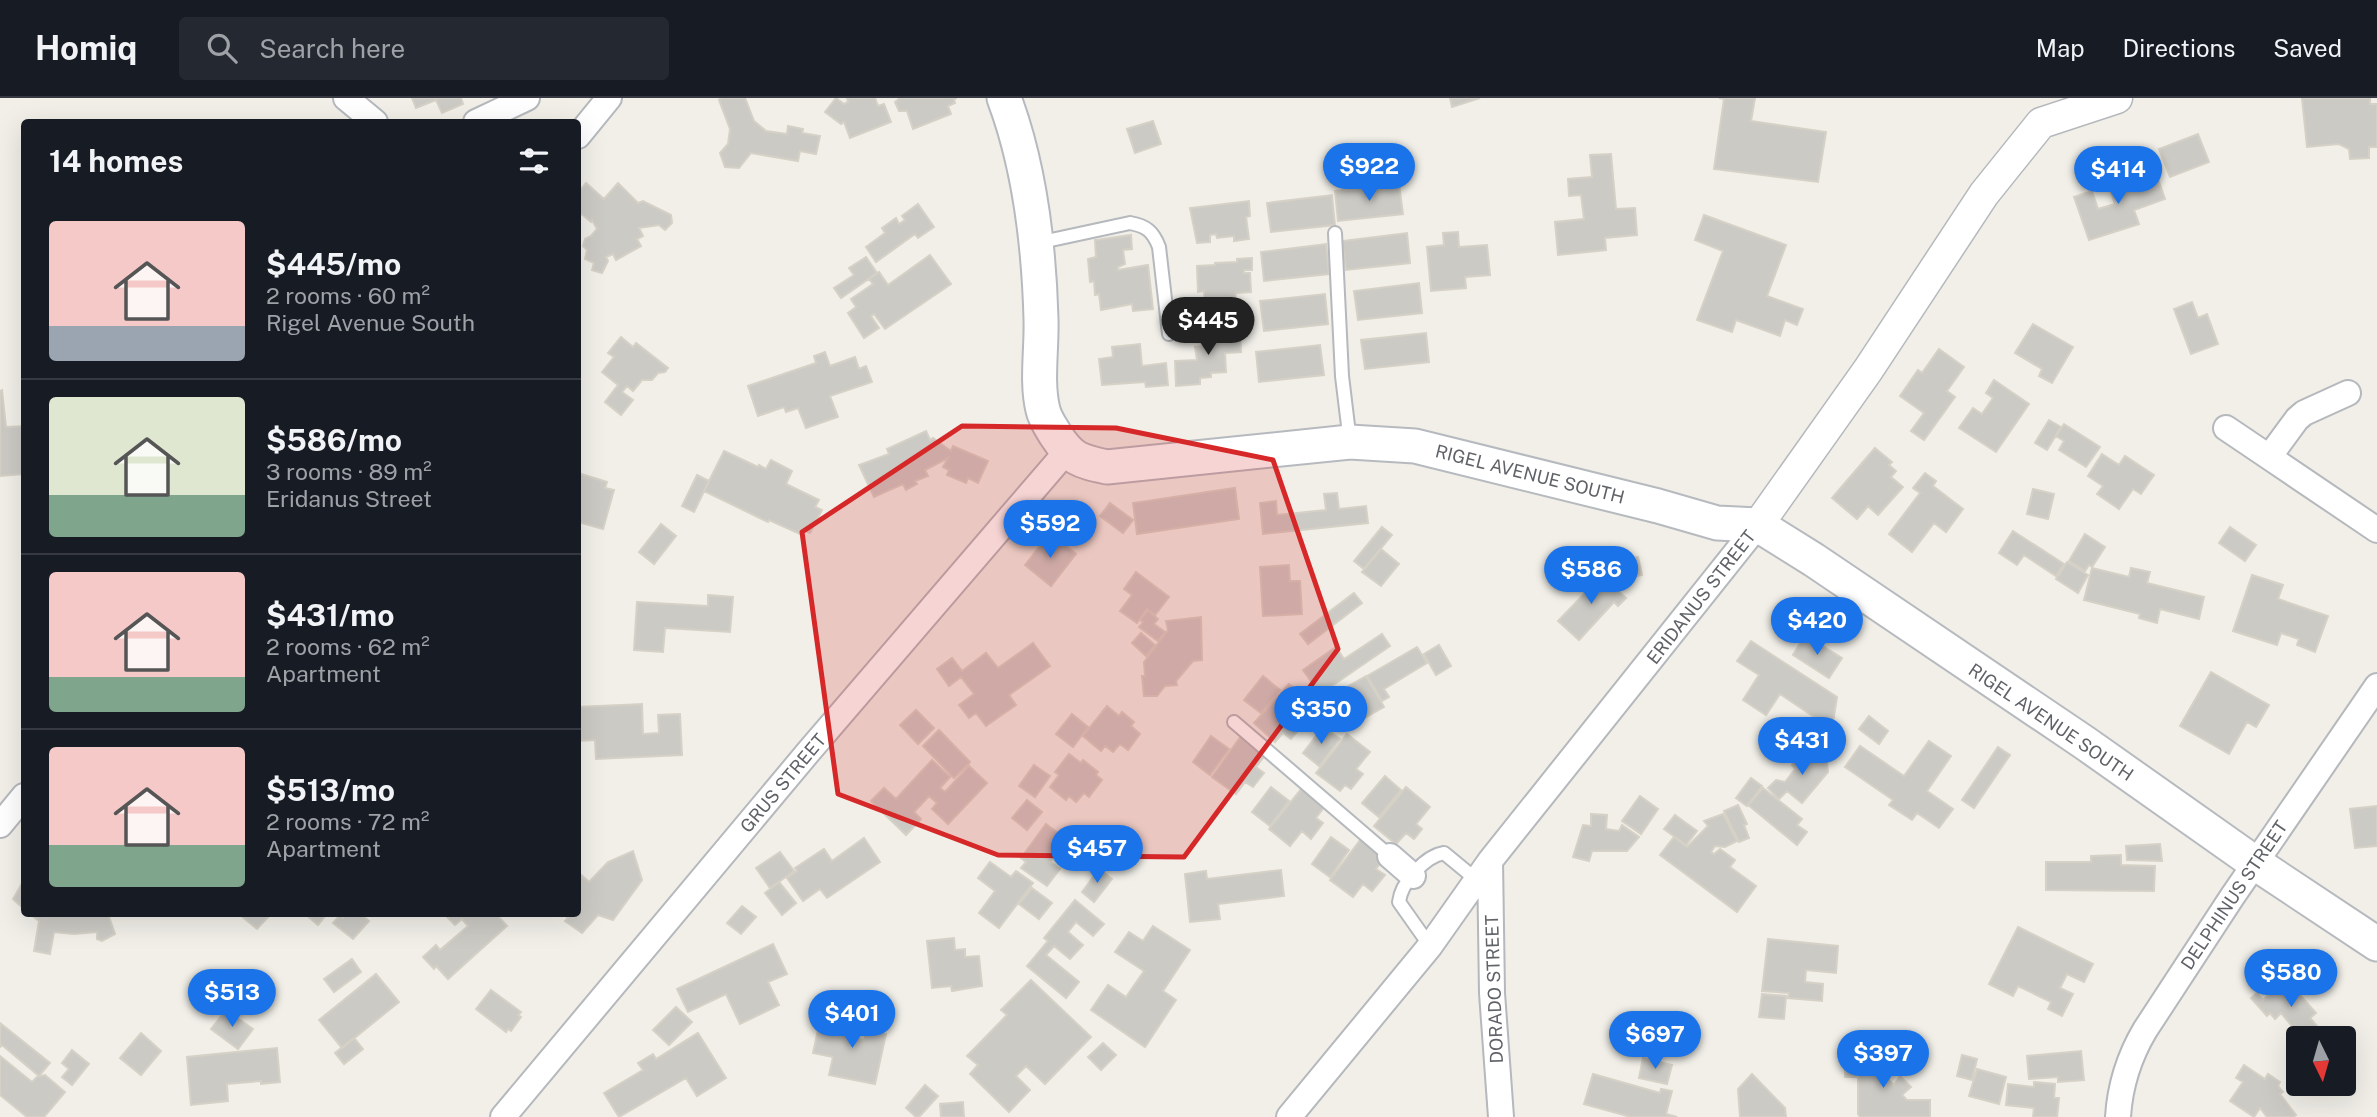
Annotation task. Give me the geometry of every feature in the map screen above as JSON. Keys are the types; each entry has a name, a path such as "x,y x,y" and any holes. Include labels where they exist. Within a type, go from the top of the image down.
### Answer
{"main road":[{"path":"1004,98 1025,165 1035,243 1041,319 1043,410 1066,452"},
{"name":"RIGEL AVENUE SOUTH","path":"1066,452 1086,462 1107,467 1350,442 1415,446 1717,523 1758,525 2085,743 2255,863 2377,944"}],"street":[{"path":"346,98 371,119"},
{"path":"482,119 527,98"},
{"path":"581,132 609,98"},
{"path":"2041,123 2059,98"},
{"path":"2041,123 2117,98"},
{"name":"ERIDANUS STREET","path":"1289,1117 1430,946 1484,871 1758,525 1868,370 1984,194 2041,123"},
{"path":"2269,457 2304,413 2348,393"},
{"path":"2227,428 2377,530"},
{"name":"GRUS STREET","path":"503,1117 801,761 1066,452"},
{"name":"DELPHINUS STREET","path":"2118,1117 2124,1076 2134,1049 2255,863 2377,686"},
{"path":"0,825 21,800"},
{"path":"1390,856 1413,876"},
{"name":"DORADO STREET","path":"1484,871 1501,1117"}],"lane":[{"path":"1035,243 1130,223 1143,226 1155,237 1159,247 1169,334"},
{"path":"1335,233 1342,376 1350,442"},
{"path":"1234,722 1390,856"},
{"path":"1430,946 1399,902 1400,894 1432,857 1444,853 1484,871"}],"highlighted area":[{"path":"962,426 1116,428 1273,460 1338,649 1184,857 998,855 838,794 802,532"}],"building":[{"path":"412,98 461,98 463,104 442,113 436,100 416,108"},
{"path":"745,98 754,121 766,131 787,134 788,126 803,129 802,133 820,136 816,154 800,151 798,161 751,153 739,168 725,167 720,153 728,144 730,129 719,100"},
{"path":"836,98 844,104 848,102 847,98 875,98 878,106 884,104 891,122 850,138 844,122 841,124 825,112"},
{"path":"900,98 956,98 955,103 948,106 951,114 913,129 907,111 899,111 895,102"},
{"path":"1450,98 1480,98 1452,107"},
{"path":"1719,98 1755,98 1751,121 1826,132 1818,182 1714,169 1724,99"},
{"path":"2302,98 2370,98 2370,104 2377,104 2377,147 2369,147 2369,158 2350,159 2349,149 2339,144 2307,147"},
{"path":"1153,121 1161,144 1135,153 1127,129"},
{"path":"2198,134 2209,162 2170,177 2159,149"},
{"path":"1611,154 1616,209 1635,208 1637,235 1605,238 1606,250 1558,255 1555,222 1584,219 1581,195 1569,196 1568,179 1592,177 1590,155"},
{"path":"2138,173 2142,184 2158,179 2165,199 2134,210 2139,224 2089,240 2074,197 2092,191 2098,209 2115,204 2108,183"},
{"path":"586,183 604,199 618,183 638,203 643,201 671,215 672,223 665,230 659,225 639,228 643,236 637,239 641,246 616,260 613,254 606,257 608,261 602,273 592,270 594,263 585,259 587,250 583,246 585,239 597,229 592,220 591,222 581,214 581,189"},
{"path":"1399,184 1403,214 1338,221 1335,191"},
{"path":"1332,195 1335,225 1271,232 1267,203"},
{"path":"1249,201 1250,216 1246,217 1249,239 1234,241 1234,236 1217,238 1216,234 1210,235 1210,242 1197,243 1190,208"},
{"path":"918,204 934,227 918,238 915,234 876,262 866,247 885,233 882,228 896,218 899,224 905,220 902,216"},
{"path":"1704,215 1786,245 1767,296 1803,309 1797,325 1785,320 1780,336 1736,320 1732,332 1697,320 1723,251 1695,240"},
{"path":"1458,232 1459,247 1487,245 1490,275 1465,277 1466,288 1431,291 1427,247 1444,245 1443,233"},
{"path":"1407,233 1410,263 1346,270 1342,241"},
{"path":"1131,235 1132,249 1123,250 1125,264 1118,267 1118,270 1148,265 1153,309 1133,311 1132,304 1101,310 1099,294 1095,295 1094,281 1090,282 1088,259 1096,257 1095,240"},
{"path":"1326,244 1329,274 1264,281 1261,252"},
{"path":"930,255 951,284 885,329 874,314 871,316 879,328 864,338 848,313 856,307 851,299 873,284 869,279 879,272 888,285"},
{"path":"866,257 877,273 841,298 834,288 854,275 849,268"},
{"path":"1252,258 1252,270 1244,270 1244,273 1250,273 1251,292 1236,293 1233,306 1205,308 1204,291 1198,292 1197,266"},
{"path":"1419,283 1422,313 1358,320 1354,291"},
{"path":"1325,294 1328,324 1264,331 1260,301"},
{"path":"2192,302 2198,318 2207,314 2218,344 2191,354 2174,309"},
{"path":"2033,324 2073,347 2052,383 2039,376 2042,369 2015,353"},
{"path":"1227,329 1227,332 1240,331 1241,352 1225,353 1226,372 1211,373 1211,377 1200,378 1200,384 1176,386 1175,361 1197,360 1195,347 1204,346 1203,333"},
{"path":"1426,333 1429,362 1365,369 1361,340"},
{"path":"621,337 633,347 636,343 668,368 652,380 642,380 633,391 627,386 622,392 633,400 621,415 605,402 618,385 602,372 614,357 608,353"},
{"path":"1140,344 1142,366 1166,363 1168,385 1146,387 1145,382 1102,385 1099,359 1113,357 1112,347"},
{"path":"1320,345 1324,375 1259,382 1256,352"},
{"path":"1939,349 1964,367 1947,391 1955,397 1924,440 1911,431 1924,413 1900,396 1918,370 1922,373"},
{"path":"825,352 830,366 855,357 859,369 866,366 872,382 830,396 838,417 806,428 798,408 786,412 784,407 758,416 748,386 816,363 814,356"},
{"path":"1994,380 2029,404 1996,452 1959,428 1973,408 1982,414 1993,398 1986,393"},
{"path":"2,390 6,427 21,426 21,474 0,476"},
{"path":"2049,420 2061,427 2047,450 2035,443"},
{"path":"2064,424 2100,447 2086,467 2059,450 2064,441 2056,436"},
{"path":"926,431 930,440 933,438 951,451 953,446 988,461 978,483 968,478 966,483 947,475 949,470 943,467 948,458 925,470 928,476 915,481 917,484 906,490 903,484 874,497 859,465 889,454 887,449"},
{"path":"1875,448 1892,462 1889,465 1896,471 1891,477 1903,487 1878,515 1868,506 1857,519 1832,498"},
{"path":"724,451 758,467 759,465 766,469 771,460 792,471 786,484 819,500 815,507 822,510 810,533 804,530 802,535 769,520 768,522 704,491"},
{"path":"2102,454 2119,465 2125,456 2154,475 2141,494 2133,489 2119,509 2097,494 2103,486 2088,476"},
{"path":"1925,473 1936,481 1933,486 1963,509 1946,532 1934,523 1912,552 1889,534 1920,493 1913,488"},
{"path":"581,474 607,482 605,488 614,490 603,529 581,523"},
{"path":"697,475 709,481 694,512 682,506"},
{"path":"1235,488 1239,519 1137,534 1133,503"},
{"path":"2033,489 2054,494 2048,519 2027,514"},
{"path":"1337,493 1339,509 1366,506 1368,523 1263,534 1260,503 1276,501 1277,515 1326,510 1324,494"},
{"path":"1110,503 1133,520 1123,533 1100,516"},
{"path":"1070,509 1085,521 1067,542 1052,529"},
{"path":"661,524 676,536 654,564 639,552"},
{"path":"1382,527 1392,535 1364,569 1354,561"},
{"path":"2230,527 2256,545 2245,561 2219,543"},
{"path":"2013,531 2064,564 2056,576 2024,555 2017,565 1999,553"},
{"path":"1050,533 1076,554 1051,586 1025,565"},
{"path":"2085,534 2105,547 2092,567 2089,565 2085,571 2069,561"},
{"path":"1381,549 1399,564 1381,586 1362,572"},
{"path":"1622,550 1624,560 1638,557 1642,575 1609,582 1605,564 1609,563 1607,553"},
{"path":"2067,562 2088,575 2078,593 2056,579"},
{"path":"1289,565 1290,581 1300,581 1302,614 1263,616 1260,567"},
{"path":"2092,568 2129,577 2131,568 2150,572 2147,583 2204,597 2199,619 2160,609 2157,623 2139,618 2140,614 2084,600"},
{"path":"1136,572 1169,597 1155,615 1147,609 1137,623 1120,611 1132,595 1124,589"},
{"path":"1597,572 1626,598 1618,606 1614,602 1579,640 1558,621 1585,593 1581,589"},
{"path":"2252,575 2283,585 2278,599 2328,616 2315,652 2297,645 2299,639 2281,633 2277,645 2233,631"},
{"path":"1354,593 1362,603 1308,644 1300,634"},
{"path":"708,595 733,597 730,632 665,628 663,652 634,650 637,602 708,606"},
{"path":"1148,610 1158,619 1154,624 1165,632 1158,641 1139,627 1143,622 1140,620"},
{"path":"1201,617 1202,660 1193,661 1176,681 1177,685 1165,686 1157,696 1144,696 1144,662 1168,630 1166,621"},
{"path":"1141,633 1155,645 1146,656 1132,643"},
{"path":"1382,634 1390,646 1320,694 1303,670 1336,647 1344,659"},
{"path":"1805,635 1842,658 1829,678 1793,655"},
{"path":"1751,641 1837,697 1832,729 1780,694 1766,715 1743,700 1759,675 1737,661"},
{"path":"1033,643 1050,666 1009,695 1016,705 986,726 976,713 969,718 959,705 974,694 961,677 949,686 937,669 952,658 962,671 986,653 998,668"},
{"path":"1439,645 1451,666 1436,675 1424,654"},
{"path":"1417,647 1427,663 1384,689 1389,697 1382,701 1367,676"},
{"path":"2211,672 2269,705 2256,727 2247,722 2229,754 2180,726"},
{"path":"1263,676 1280,690 1261,713 1244,700"},
{"path":"1366,676 1384,707 1349,727 1331,696"},
{"path":"1289,684 1308,700 1292,718 1302,726 1291,739 1283,733 1275,742 1254,723"},
{"path":"642,704 643,734 659,733 658,715 680,714 682,755 596,759 595,740 581,741 581,707"},
{"path":"1107,706 1119,716 1122,712 1134,722 1131,726 1140,734 1128,750 1120,744 1113,752 1105,746 1101,751 1083,736"},
{"path":"916,710 934,728 918,744 900,725"},
{"path":"1072,714 1088,727 1073,747 1056,734"},
{"path":"1869,716 1888,731 1879,744 1859,729"},
{"path":"1323,727 1340,739 1319,766 1303,753"},
{"path":"939,730 970,762 954,778 923,746"},
{"path":"1347,734 1370,752 1356,769 1363,774 1351,789 1345,785 1340,791 1316,773"},
{"path":"1211,736 1229,749 1210,775 1193,762"},
{"path":"1241,736 1266,754 1256,767 1264,773 1253,787 1245,782 1236,794 1212,777"},
{"path":"1929,741 1951,756 1927,791 1953,809 1939,828 1917,813 1912,820 1889,805 1893,800 1845,767 1860,746 1904,776"},
{"path":"1998,747 2010,755 1974,808 1962,800"},
{"path":"1803,748 1827,762 1828,772 1802,803 1787,791 1779,799 1768,788 1776,780 1785,782 1795,769 1792,765"},
{"path":"1069,754 1081,763 1083,760 1098,772 1096,775 1102,780 1089,797 1084,793 1076,802 1069,796 1066,800 1050,787 1059,775 1055,772"},
{"path":"932,760 950,777 940,788 945,792 969,766 987,783 948,824 932,809 937,803 929,796 914,812 921,819 906,835 871,801 884,788 896,799"},
{"path":"1034,765 1050,776 1035,797 1019,786"},
{"path":"1385,776 1401,790 1379,817 1362,803"},
{"path":"1751,778 1762,786 1747,806 1736,798"},
{"path":"1271,787 1289,801 1270,826 1252,812"},
{"path":"1406,787 1430,807 1416,824 1422,829 1414,839 1406,833 1396,844 1374,826"},
{"path":"1302,788 1325,806 1316,818 1323,823 1311,839 1302,831 1290,846 1269,829"},
{"path":"1763,788 1802,819 1797,825 1807,832 1797,845 1748,805"},
{"path":"1640,796 1658,809 1641,834 1622,821"},
{"path":"1027,800 1042,812 1027,830 1012,818"},
{"path":"1738,805 1747,824 1744,825 1749,838 1739,842 1724,811"},
{"path":"2377,806 2377,846 2355,848 2350,809"},
{"path":"1591,814 1607,815 1606,829 1619,831 1622,825 1639,837 1627,851 1592,851 1589,861 1573,857 1583,825 1591,826"},
{"path":"1723,814 1737,841 1725,847 1715,846 1711,852 1714,854 1720,849 1735,860 1730,867 1756,886 1737,912 1660,855 1674,837 1687,847 1708,826 1704,821"},
{"path":"1675,815 1697,831 1686,845 1664,829"},
{"path":"1046,824 1082,851 1072,864 1057,853 1050,862 1060,869 1047,886 1021,868 1026,862 1021,858"},
{"path":"1331,837 1349,850 1330,877 1312,864"},
{"path":"864,838 880,862 827,898 820,889 803,901 787,878 797,871 795,868 824,849 832,861"},
{"path":"1361,839 1385,857 1376,869 1385,875 1372,891 1363,884 1353,897 1330,880"},
{"path":"2160,844 2162,861 2127,860 2126,846"},
{"path":"633,851 642,880 613,920 598,915 582,933 565,921 567,917 581,917 581,875 589,882 608,862"},
{"path":"780,852 794,871 770,888 756,868"},
{"path":"2121,855 2121,865 2155,866 2154,891 2046,890 2046,862 2091,862 2091,856"},
{"path":"990,862 1011,877 1016,871 1033,883 999,928 979,913 995,891 978,878"},
{"path":"1099,869 1112,879 1094,902 1082,892"},
{"path":"1281,870 1284,896 1218,904 1220,919 1190,922 1185,874 1206,871 1207,879"},
{"path":"779,882 796,903 782,915 765,893"},
{"path":"21,885 21,906 13,899"},
{"path":"1032,888 1052,903 1039,919 1019,904"},
{"path":"1075,900 1104,924 1093,936 1076,922 1068,932 1083,945 1070,959 1054,946 1046,955 1079,982 1066,998 1027,966 1048,941 1044,938"},
{"path":"742,906 756,917 741,934 727,923"},
{"path":"34,917 109,917 115,934 102,941 97,939 97,932 54,932 50,954 34,951 39,921"},
{"path":"243,917 268,917 257,929"},
{"path":"309,917 324,917 318,925"},
{"path":"338,917 364,917 369,921 353,939 333,923"},
{"path":"447,917 499,917 507,926 448,979 423,957 436,945 440,950 468,926 462,919 455,925"},
{"path":"1153,926 1190,950 1163,991 1176,1000 1145,1047 1091,1010 1108,985 1126,997 1144,971 1115,952 1129,932 1143,941"},
{"path":"2018,927 2093,964 2084,982 2067,974 2060,988 2073,994 2062,1016 2048,1009 2051,1002 2018,986 2013,996 1989,984"},
{"path":"954,938 955,950 965,949 965,957 979,956 982,986 952,991 951,986 932,988 927,941"},
{"path":"1768,939 1838,946 1836,973 1806,970 1805,982 1823,984 1822,1001 1788,998 1789,993 1762,991"},
{"path":"773,944 787,974 768,982 779,1005 740,1024 726,994 688,1012 677,989"},
{"path":"352,959 361,972 334,992 324,979"},
{"path":"376,974 399,1002 342,1048 319,1020"},
{"path":"2289,977 2304,989 2299,994 2316,1013 2310,1018 2317,1026 2292,1026 2281,1013 2275,1019 2270,1013 2267,1016 2251,998 2257,993 2263,1000"},
{"path":"1031,980 1091,1037 1045,1084 1026,1066 1016,1076 1030,1090 1009,1112 970,1074 978,1065 967,1056 1007,1015 1001,1010"},
{"path":"491,990 521,1012 518,1015 521,1017 511,1031 508,1029 506,1032 476,1009"},
{"path":"1762,994 1786,996 1784,1019 1759,1017"},
{"path":"676,1007 692,1022 669,1045 653,1030"},
{"path":"226,1010 253,1029 238,1049 211,1029"},
{"path":"858,1016 877,1020 874,1032 886,1034 875,1084 829,1075 833,1057 813,1053 820,1021 848,1027 846,1037 864,1040 866,1033 855,1031"},
{"path":"0,1023 50,1063 39,1076 2,1045 0,1047"},
{"path":"141,1033 161,1051 141,1075 120,1058"},
{"path":"698,1033 726,1078 697,1096 686,1078 619,1117 604,1093 643,1070 638,1063 653,1054 656,1059"},
{"path":"354,1038 363,1049 344,1064 335,1053"},
{"path":"1103,1043 1116,1055 1101,1070 1088,1057"},
{"path":"277,1048 280,1082 227,1084 228,1101 191,1105 187,1057"},
{"path":"72,1050 89,1064 72,1085 62,1077 69,1069 62,1063"},
{"path":"2081,1051 2084,1080 2058,1082 2058,1077 2029,1079 2027,1056"},
{"path":"1845,1054 1862,1054 1861,1073 1869,1073 1870,1054 1890,1054 1889,1080 1894,1085 1900,1076 1911,1087 1902,1095 1907,1100 1930,1100 1930,1117 1860,1117 1858,1077 1845,1077"},
{"path":"1962,1055 1977,1059 1972,1080 1957,1076"},
{"path":"0,1056 32,1082 45,1075 65,1092 44,1117 27,1117 0,1095"},
{"path":"1643,1058 1672,1065 1667,1084 1639,1078"},
{"path":"2244,1065 2265,1079 2268,1074 2280,1082 2278,1086 2283,1092 2280,1094 2296,1115 2267,1117 2260,1108 2254,1117 2230,1101 2243,1082 2236,1078"},
{"path":"1977,1069 2006,1077 1999,1104 1969,1096"},
{"path":"1593,1074 1660,1093 1661,1089 1672,1091 1666,1114 1677,1117 1631,1117 1584,1104"},
{"path":"1752,1074 1785,1108 1786,1117 1740,1117 1738,1089"},
{"path":"2034,1082 2055,1084 2054,1098 2059,1098 2057,1117 2033,1117 2034,1108 2006,1105 2008,1084 2034,1087"},
{"path":"925,1085 938,1096 916,1117 906,1108"},
{"path":"963,1102 964,1117 941,1117 940,1104"}]}
